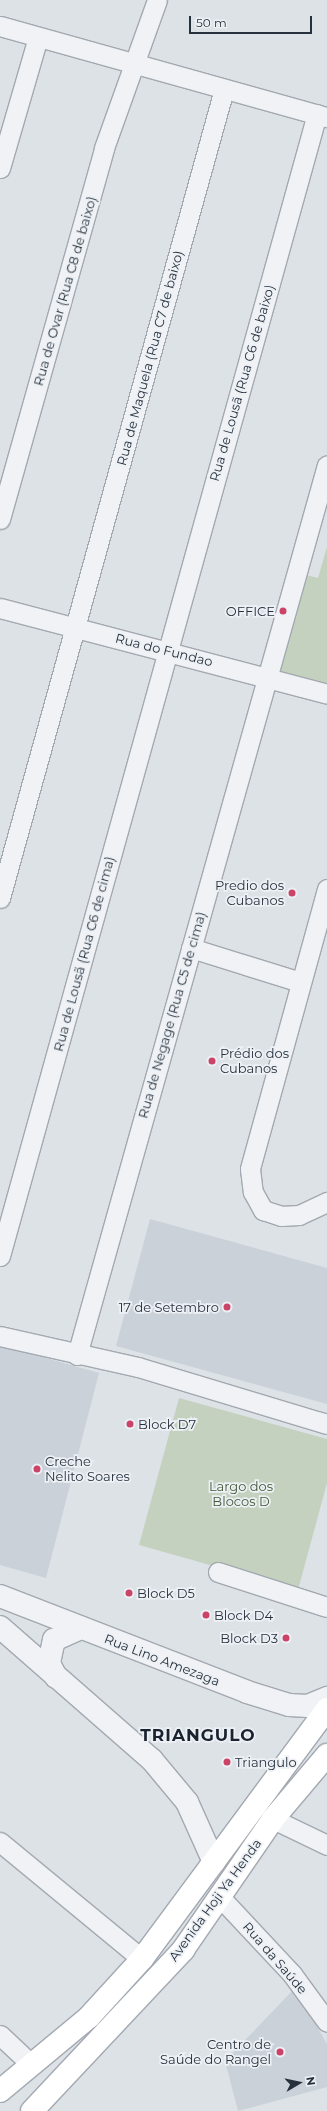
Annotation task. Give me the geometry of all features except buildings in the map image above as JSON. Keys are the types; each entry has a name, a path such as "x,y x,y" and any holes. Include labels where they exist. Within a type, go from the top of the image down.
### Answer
{"main road":[{"name":"Avenida Hoji Ya Henda","path":"32,2065 89,2017 142,1959 327,1709"},
{"name":"Avenida Hoji Ya Henda","path":"32,2111 183,1950 219,1896 274,1819 327,1755"},
{"path":"0,2091 32,2065"}],"street":[{"name":"Rua de Ovar (Rua C8 de baixo)","path":"0,519 104,148 157,0"},
{"path":"0,26 134,65 322,116"},
{"path":"0,168 38,37"},
{"name":"Rua de Maquela (Rua C7 de baixo)","path":"0,898 224,89"},
{"name":"Rua de Lousã (Rua C6 de baixo)","path":"167,651 322,116"},
{"name":"Rua de Negage (Rua C5 de cima)","path":"78,1355 327,465"},
{"name":"Rua do Fundao","path":"0,608 269,676 327,694"},
{"name":"Rua de Lousã (Rua C6 de cima)","path":"0,1256 167,651"},
{"path":"327,889 300,982 250,1169 253,1192 263,1210 281,1216 299,1215 327,1202"},
{"path":"191,948 300,982"},
{"path":"0,1336 78,1355 138,1367 327,1424"},
{"path":"218,1572 327,1607"},
{"name":"Rua Lino Amezaga","path":"0,1596 221,1683 289,1706 308,1706 327,1698"},
{"path":"0,1627 169,1779 187,1802 214,1862"},
{"path":"56,1677 49,1662 54,1640 81,1628"},
{"path":"274,1819 327,1845"},
{"path":"0,1842 142,1959"},
{"name":"Rua da Saúde","path":"219,1896 292,1974 327,2022"},
{"path":"0,2035 32,2065"}],"shaded area":[{"name":"17 de Setembro","path":"150,1219 327,1268 327,1404 116,1346"},
{"name":"Creche Nelito Soares","path":"0,1345 99,1373 46,1578 0,1565"},
{"name":"Centro de Saúde do Rangel","path":"295,1988 327,2044 327,2087 238,2111 225,2061"}],"green space":[{"path":"327,547 327,687 275,672 302,574 318,578"},
{"name":"Largo dos Blocos D","path":"179,1398 327,1439 327,1483 298,1590 139,1545"}],"place":[{"name":"OFFICE","path":"283,611"},
{"name":"Predio dos Cubanos","path":"292,893"},
{"name":"Prédio dos Cubanos","path":"212,1061"},
{"name":"17 de Setembro","path":"227,1307"},
{"name":"Block D7","path":"130,1424"},
{"name":"Creche Nelito Soares","path":"37,1469"},
{"name":"Block D5","path":"129,1593"},
{"name":"Block D4","path":"206,1615"},
{"name":"Block D3","path":"286,1638"},
{"name":"Triangulo","path":"227,1762"},
{"name":"Centro de Saúde do Rangel","path":"280,2052"}],"district":[{"name":"TRIANGULO","path":"198,1736"}]}
